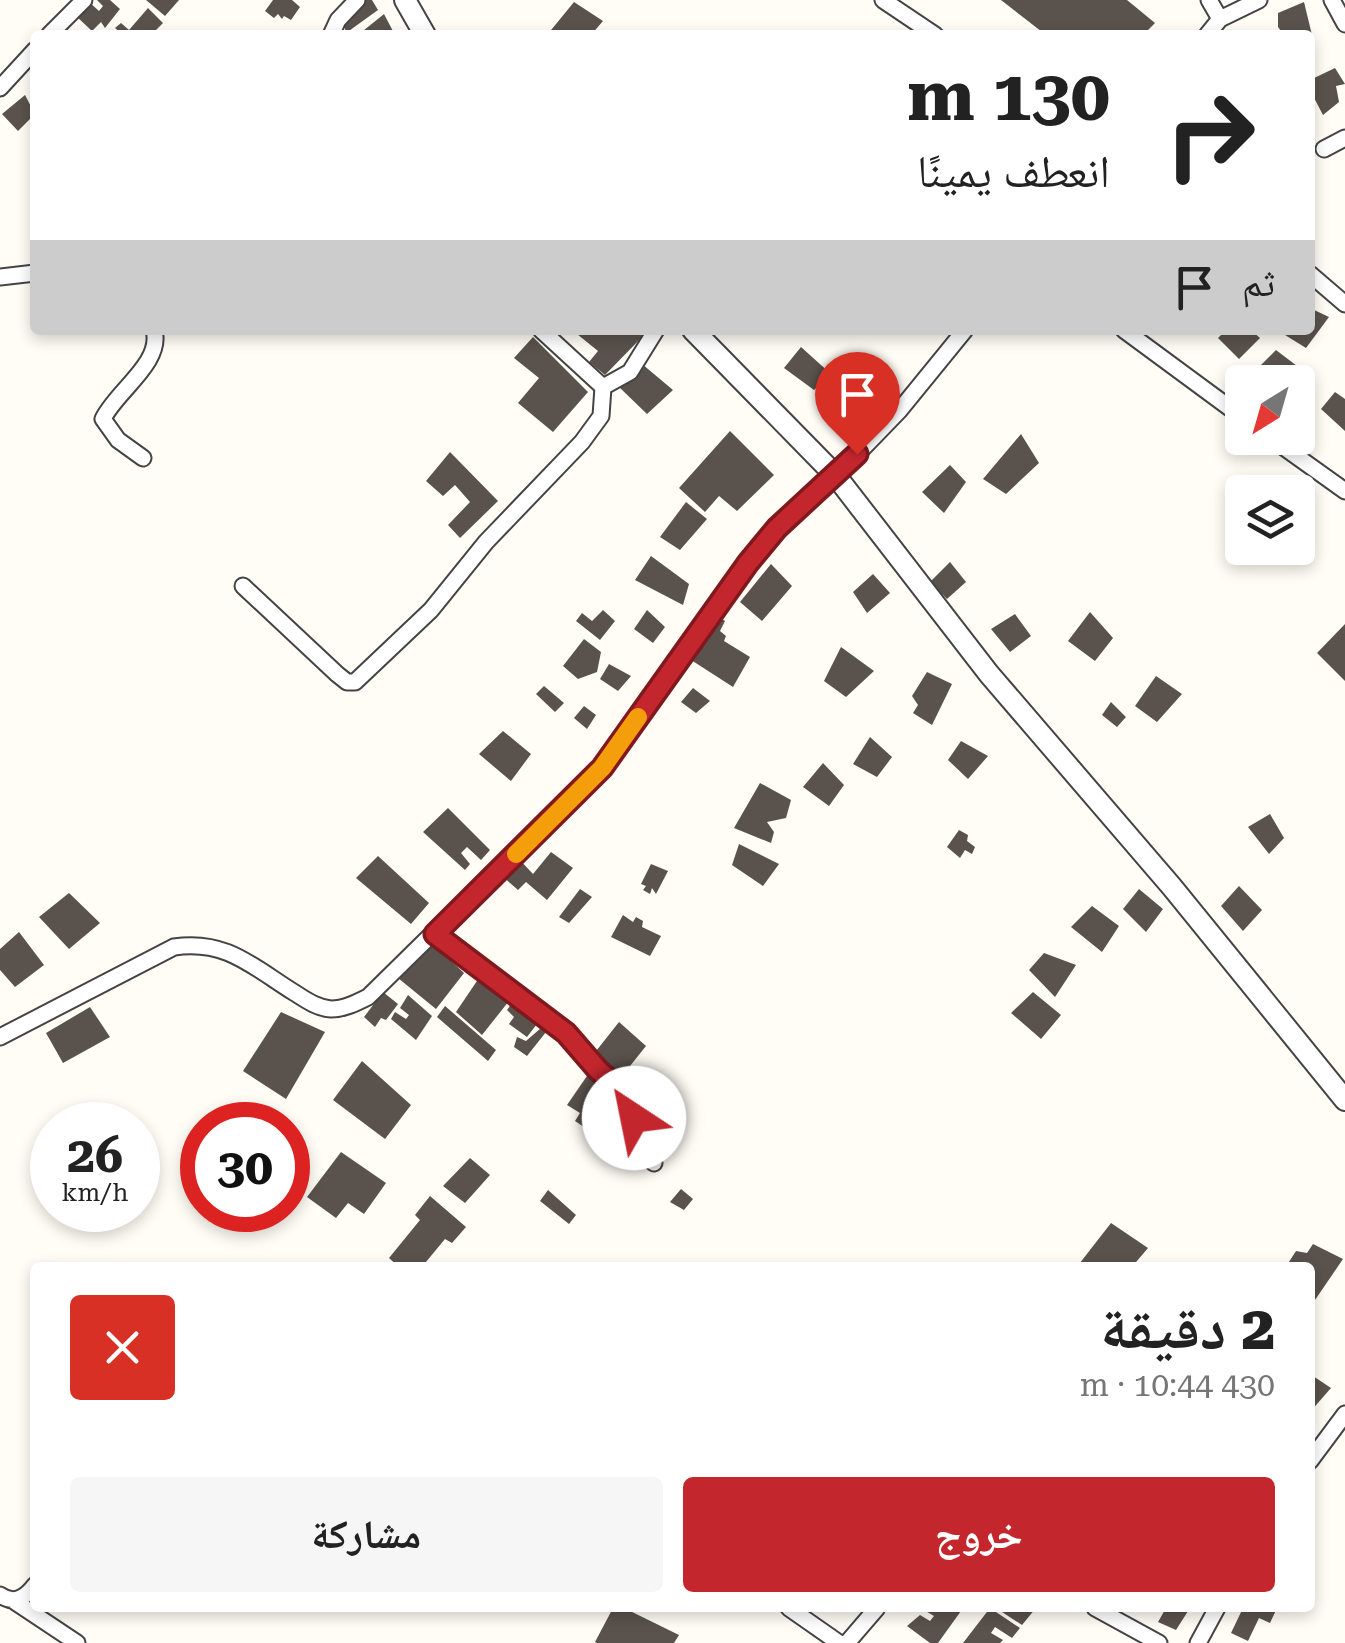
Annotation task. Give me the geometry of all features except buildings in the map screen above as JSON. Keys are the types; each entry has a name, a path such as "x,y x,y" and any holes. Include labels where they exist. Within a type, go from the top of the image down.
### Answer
{"street":[{"path":"55,30 84,0"},
{"path":"333,30 357,0"},
{"path":"883,0 928,30"},
{"path":"1209,0 1220,19"},
{"path":"1211,30 1220,19 1259,0"},
{"path":"1332,0 1345,24"},
{"path":"0,88 30,55"},
{"path":"1324,149 1345,138"},
{"path":"0,277 30,274"},
{"path":"1315,278 1345,304"},
{"path":"143,458 118,440 104,419 150,357 155,335"},
{"path":"546,335 603,387"},
{"path":"603,387 630,372 653,335"},
{"path":"698,335 836,476 989,674 1172,888 1345,1100"},
{"path":"0,1036 174,948 200,944 223,950 313,1005 331,1009 368,996 602,768 777,528 836,476 899,411 961,335"},
{"path":"1131,335 1225,404"},
{"path":"243,586 337,674 347,682 355,682 432,610 486,542 582,442 601,416 603,387"},
{"path":"1295,455 1345,491"},
{"path":"435,934 566,1033 598,1070 634,1101 631,1141 654,1163"},
{"path":"1315,1453 1345,1414"},
{"path":"7,1598 26,1596 30,1591"},
{"path":"7,1598 77,1643"},
{"path":"795,1612 839,1643"},
{"path":"847,1643 873,1612"},
{"path":"1103,1612 1159,1643"},
{"path":"1198,1643 1215,1612"}],"slow traffic":[{"path":"516,854 602,768 638,717"}],"route":[{"path":"634,1118 634,1101 598,1070 566,1033 435,934 602,768 748,563 777,528 857,454"}]}
